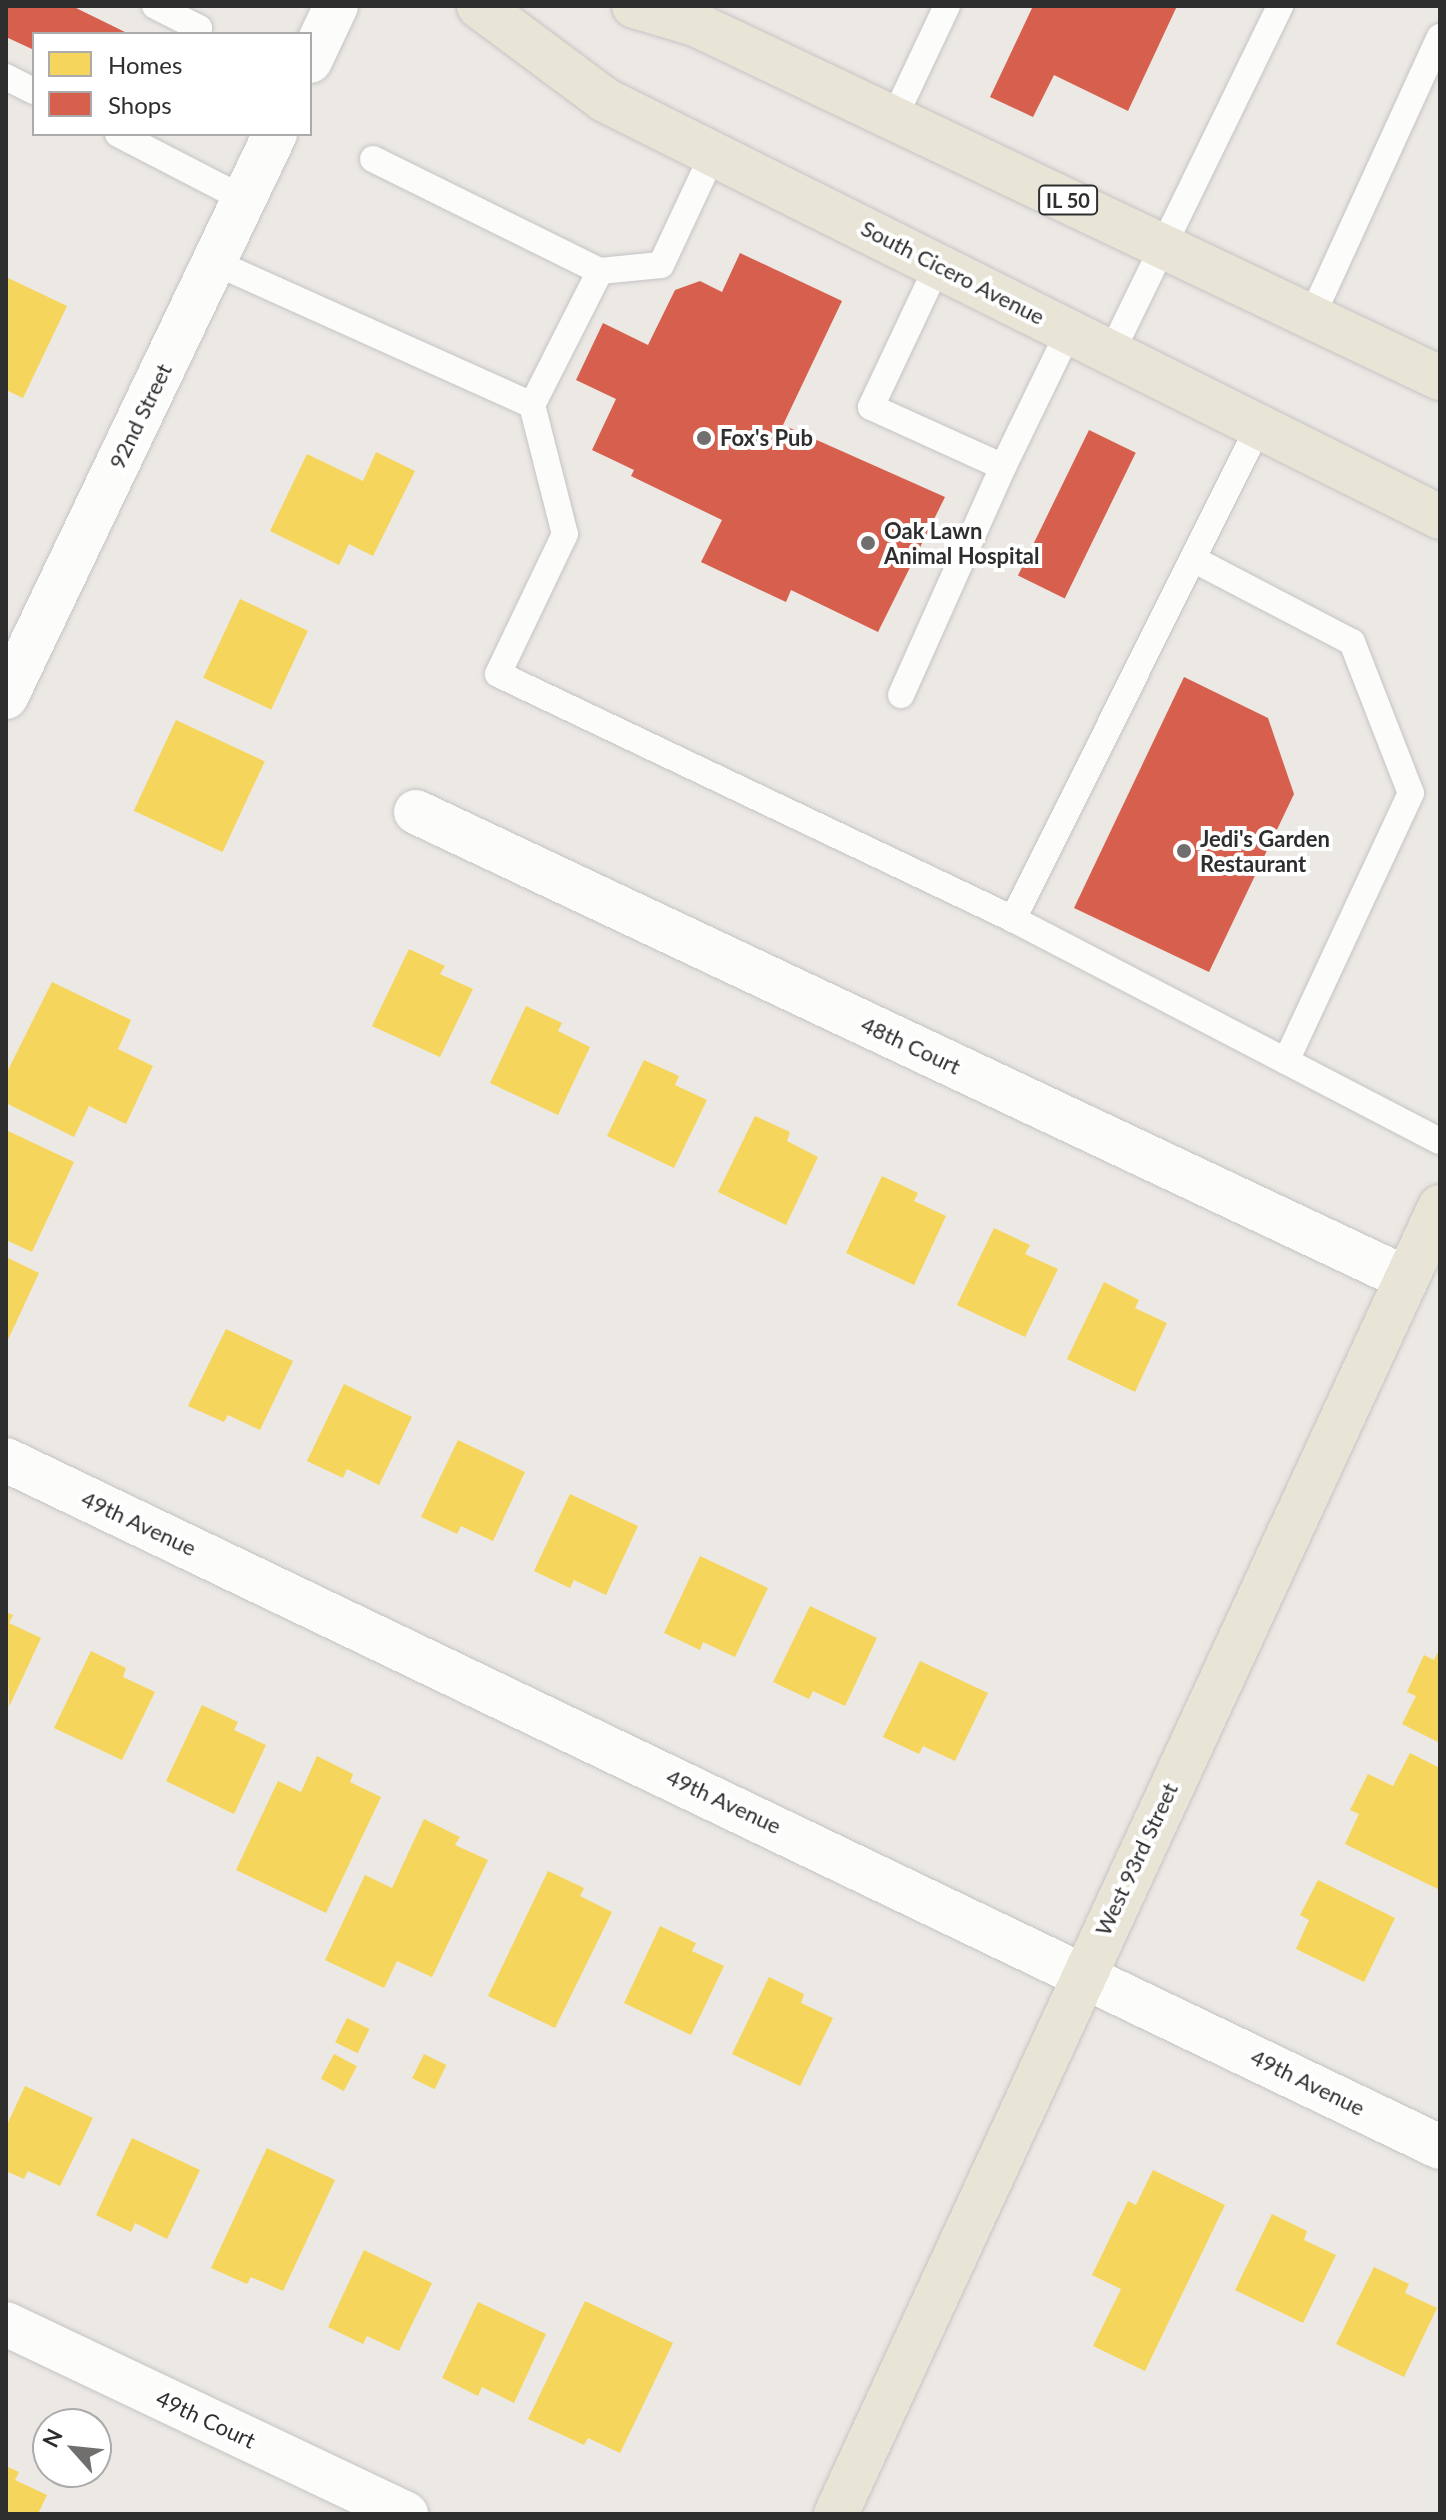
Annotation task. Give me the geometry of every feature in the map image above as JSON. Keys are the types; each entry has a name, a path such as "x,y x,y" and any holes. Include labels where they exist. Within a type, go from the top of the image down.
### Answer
{"main road":[{"name":"South Cicero Avenue","path":"479,6 605,100 1440,517"},
{"name":"IL 50","path":"634,6 695,24 1440,378"},
{"name":"West 93rd Street","path":"836,2514 1440,1207"}],"street":[{"path":"312,57 336,6"},
{"name":"92nd Street","path":"6,697 274,136"},
{"name":"48th Court","path":"416,812 1405,1278"},
{"name":"49th Avenue","path":"6,1460 1084,1973 1440,2147"},
{"name":"49th Court","path":"6,2324 406,2514"}],"lane":[{"path":"894,118 947,6"},
{"path":"1111,353 1280,6"},
{"path":"162,8 199,28 197,32"},
{"path":"1312,316 1440,37"},
{"path":"6,77 32,90"},
{"path":"134,138 244,199"},
{"path":"373,159 600,271 661,265 714,152"},
{"path":"214,262 532,405"},
{"path":"938,265 871,407 1003,467"},
{"path":"600,271 532,405 565,534 498,674 1013,919 1440,1141"},
{"path":"901,695 1003,467 1069,331"},
{"path":"1013,919 1258,428"},
{"path":"1193,559 1352,642 1411,793 1286,1061"}],"building: Homes":[{"path":"6,277 67,306 23,398 6,390"},
{"path":"376,452 415,471 373,556 349,544 339,565 270,531 307,454 363,481"},
{"path":"240,599 308,631 271,710 203,678"},
{"path":"176,720 265,761 223,852 134,811"},
{"path":"409,949 445,966 440,974 473,989 440,1057 372,1026"},
{"path":"52,982 131,1020 118,1049 153,1066 126,1124 89,1106 74,1137 6,1103 6,1074"},
{"path":"526,1006 562,1023 558,1031 590,1047 558,1115 490,1083"},
{"path":"644,1060 679,1076 675,1085 707,1100 674,1168 607,1136"},
{"path":"755,1116 790,1132 787,1141 818,1157 786,1225 718,1192"},
{"path":"6,1130 74,1162 32,1252 6,1240"},
{"path":"882,1176 918,1193 914,1201 946,1216 914,1285 846,1253"},
{"path":"994,1228 1030,1245 1025,1254 1058,1269 1025,1337 957,1305"},
{"path":"6,1257 39,1273 6,1344"},
{"path":"1104,1282 1139,1300 1135,1308 1167,1323 1135,1392 1067,1359"},
{"path":"226,1329 293,1361 260,1430 228,1415 224,1422 188,1406"},
{"path":"344,1384 412,1417 379,1485 347,1469 343,1478 307,1461"},
{"path":"458,1440 525,1472 493,1541 461,1526 457,1534 421,1517"},
{"path":"570,1494 638,1526 606,1595 574,1580 570,1588 534,1571"},
{"path":"700,1556 768,1588 735,1657 703,1642 700,1650 664,1633"},
{"path":"810,1606 877,1638 845,1706 813,1691 809,1699 773,1682"},
{"path":"6,1612 13,1615 9,1623 41,1638 9,1707"},
{"path":"1440,1648 1440,1743 1402,1724 1416,1696 1407,1692 1424,1655 1434,1660"},
{"path":"91,1651 126,1668 123,1677 155,1692 122,1760 54,1728"},
{"path":"920,1661 988,1693 955,1761 923,1746 919,1754 883,1737"},
{"path":"202,1705 238,1722 234,1730 266,1745 234,1814 166,1781"},
{"path":"1410,1753 1440,1768 1440,1890 1345,1844 1359,1814 1350,1810 1368,1774 1393,1786"},
{"path":"317,1756 353,1774 350,1782 381,1797 326,1913 236,1870 278,1781 301,1792"},
{"path":"424,1819 460,1837 455,1845 488,1860 432,1977 397,1961 384,1988 325,1960 365,1875 392,1888"},
{"path":"548,1871 584,1888 580,1896 612,1912 555,2028 488,1996"},
{"path":"1318,1880 1395,1918 1364,1982 1296,1949 1309,1920 1300,1915"},
{"path":"660,1926 696,1943 692,1951 724,1966 691,2035 624,2003"},
{"path":"769,1977 804,1994 801,2003 833,2018 800,2086 732,2054"},
{"path":"347,2018 369,2029 358,2053 335,2042"},
{"path":"334,2054 357,2066 344,2091 321,2079"},
{"path":"424,2054 446,2065 435,2089 412,2078"},
{"path":"25,2086 93,2118 60,2186 28,2171 24,2179 6,2171 6,2127"},
{"path":"132,2138 200,2170 167,2239 135,2223 131,2232 96,2215"},
{"path":"267,2148 335,2180 283,2291 251,2277 247,2284 211,2268"},
{"path":"1153,2170 1225,2205 1145,2371 1093,2346 1121,2289 1092,2275 1128,2201 1136,2205"},
{"path":"1272,2214 1307,2231 1304,2240 1336,2255 1303,2323 1235,2290"},
{"path":"364,2250 432,2283 399,2351 367,2336 363,2344 328,2327"},
{"path":"1374,2267 1409,2284 1405,2293 1437,2308 1404,2377 1336,2344"},
{"path":"585,2301 673,2343 620,2453 588,2438 584,2445 528,2419"},
{"path":"478,2302 546,2334 514,2403 482,2387 478,2396 442,2378"},
{"path":"6,2466 19,2472 15,2480 47,2495 38,2514 6,2514"}],"building: Shops":[{"path":"6,6 72,6 125,32 32,32 32,49 6,37"},
{"path":"1033,6 1177,6 1128,111 1054,75 1033,117 990,97"},
{"name":"Fox's Pub","path":"740,253 842,301 783,425 945,497 878,632 791,590 786,602 701,562 722,520 631,476 634,470 592,450 616,399 576,380 603,323 648,345 675,290 700,281 722,292"},
{"path":"1089,430 1136,453 1065,598 1018,576"},
{"name":"Jedi's Garden Restaurant","path":"1184,677 1268,718 1294,794 1209,972 1074,908"}],"place":[{"name":"Fox's Pub","path":"704,438"},
{"name":"Oak Lawn Animal Hospital","path":"868,543"},
{"name":"Jedi's Garden Restaurant","path":"1184,851"}]}
